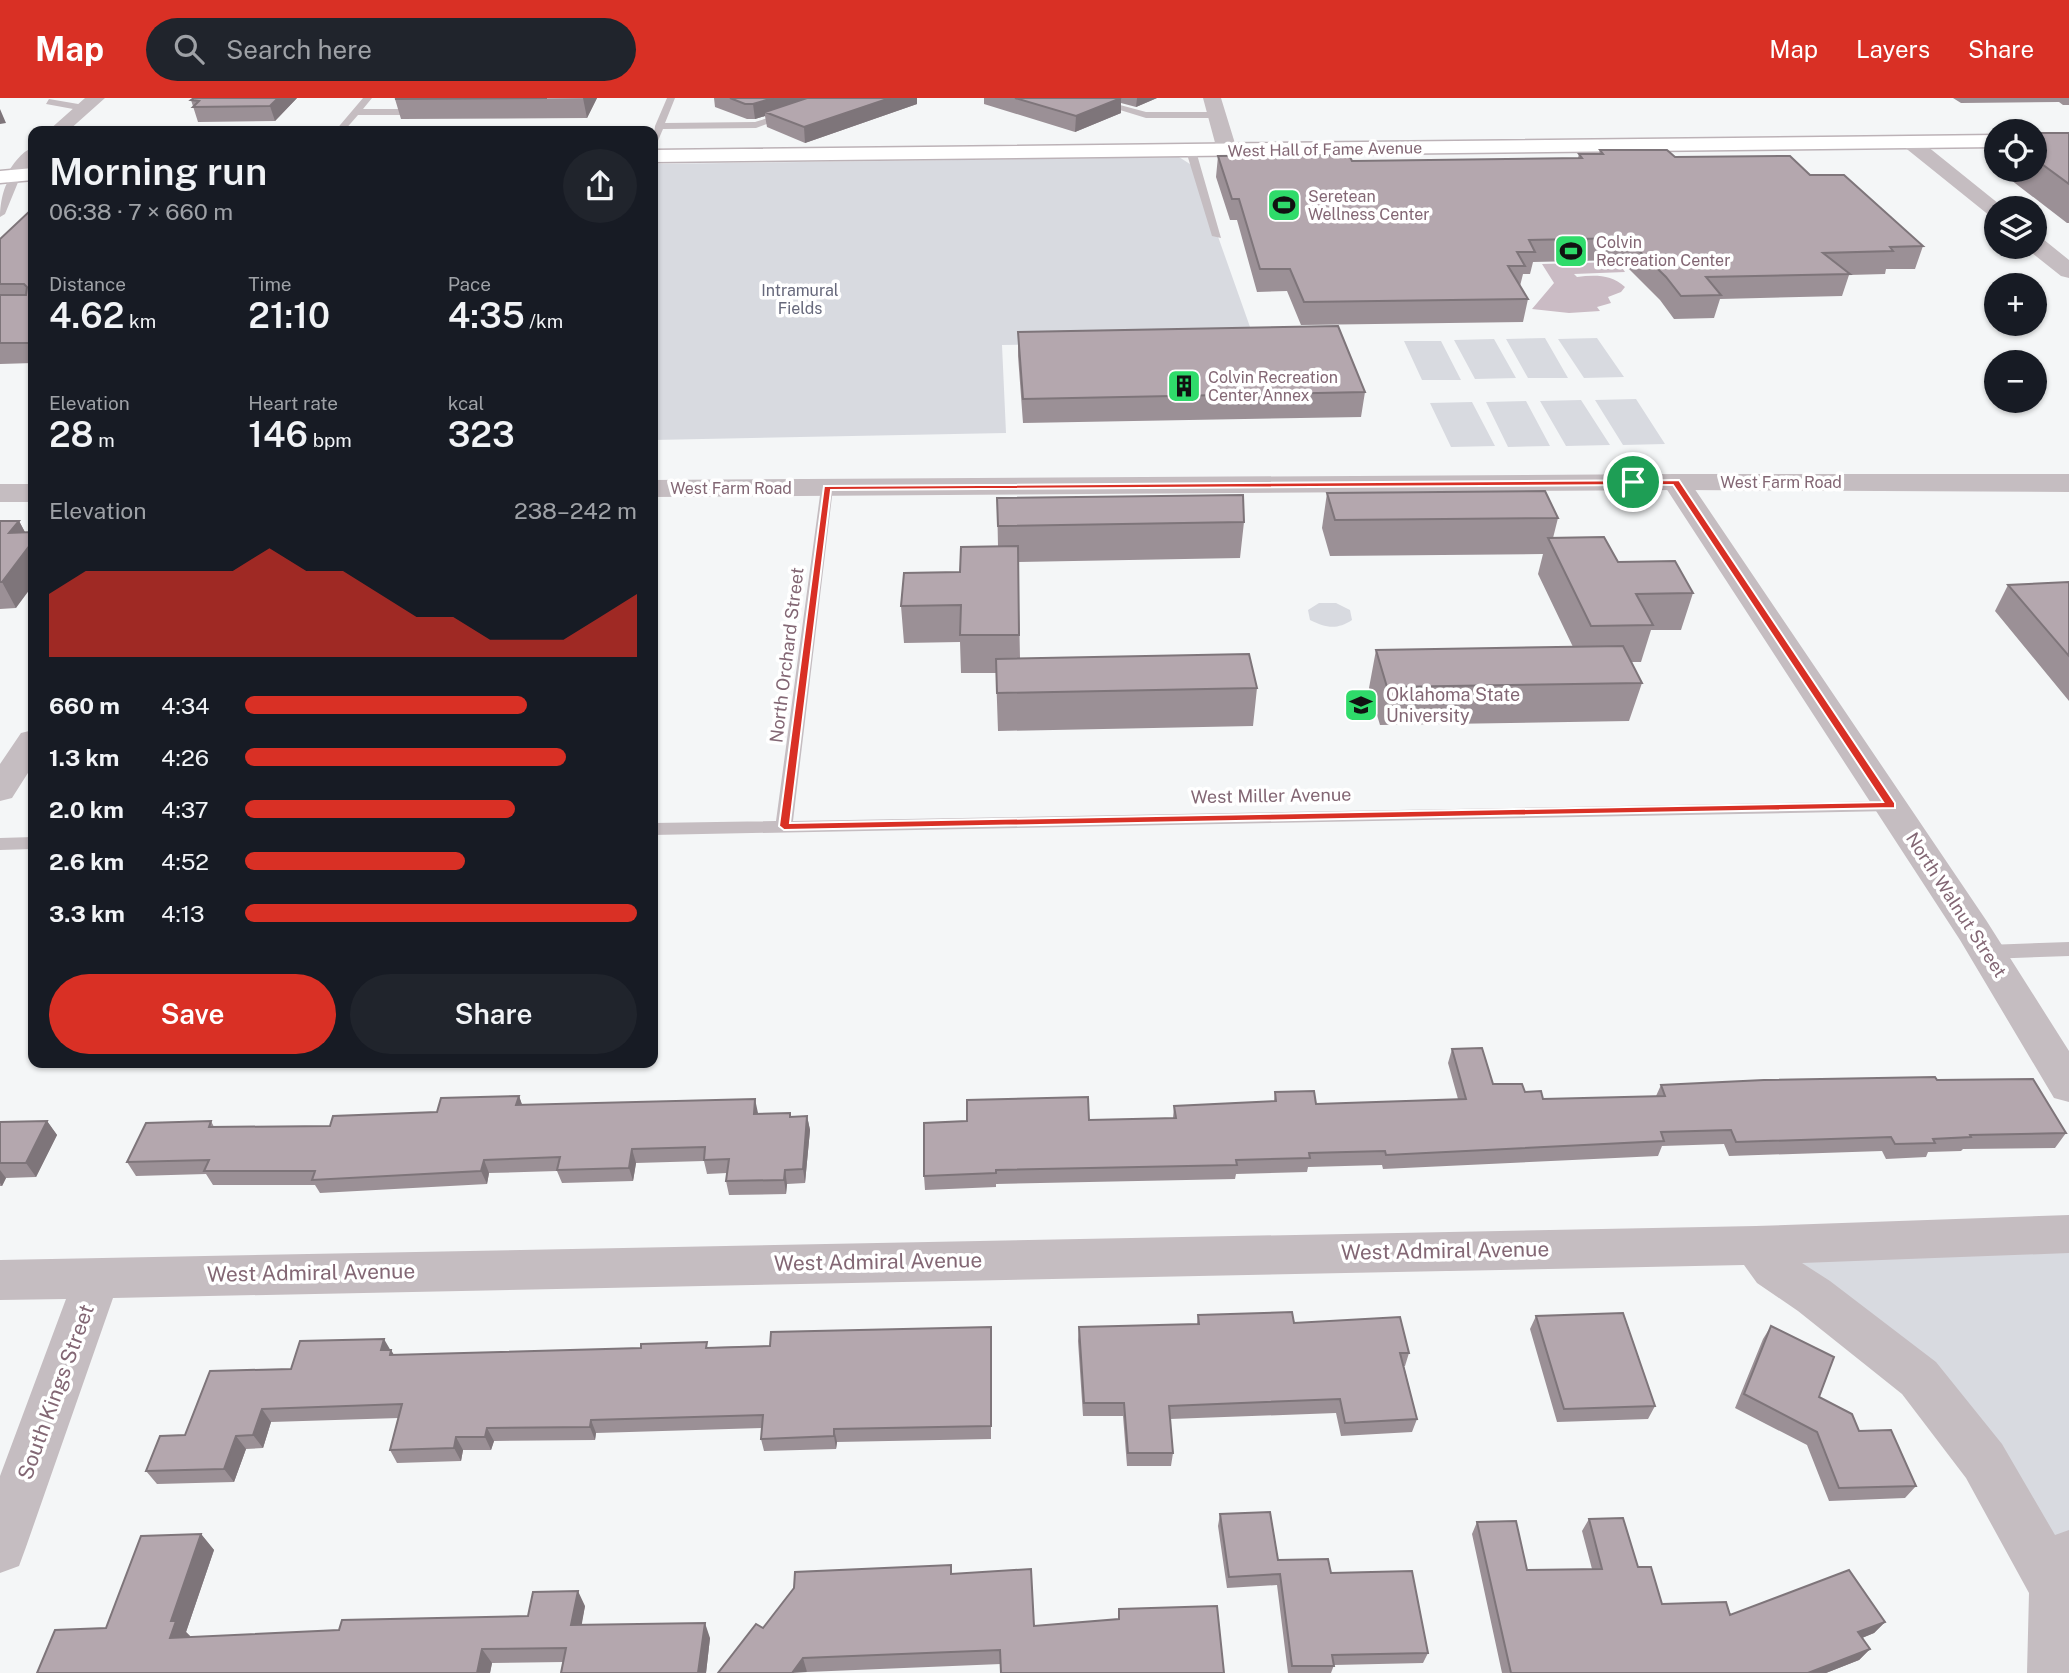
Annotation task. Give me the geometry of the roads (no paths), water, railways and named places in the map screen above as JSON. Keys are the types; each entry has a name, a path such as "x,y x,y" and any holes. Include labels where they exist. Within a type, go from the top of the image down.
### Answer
{"main road":[{"name":"West Hall of Fame Avenue","path":"658,156 1984,141"}],"street":[{"path":"63,126 90,103"},
{"path":"1215,106 1227,150"},
{"path":"1910,142 1984,202"},
{"path":"17,176 28,160"},
{"path":"2047,254 2069,271"},
{"name":"West Farm Road","path":"658,489 1676,482 2069,483"},
{"name":"North Walnut Street","path":"1676,482 1987,952 2069,1086"},
{"path":"0,493 28,493"},
{"path":"0,790 28,748"},
{"name":"West Admiral Avenue","path":"0,1280 1756,1245 2069,1234"},
{"path":"1756,1245 1773,1269 1814,1296 1920,1378 1984,1461 2062,1572 2055,1673"},
{"name":"South Kings Street","path":"0,1547 97,1277"}],"lane":[{"path":"343,126 368,98"},
{"path":"658,129 671,98"},
{"path":"1085,98 1146,116 1215,106"},
{"path":"49,102 90,103"},
{"path":"356,112 407,111"},
{"path":"659,126 756,125 793,113"},
{"path":"1191,151 1217,236"},
{"path":"0,214 17,176"},
{"name":"North Orchard Street","path":"784,826 827,488"},
{"name":"West Miller Avenue","path":"658,830 1891,806"},
{"path":"0,844 28,843"},
{"path":"1987,952 2069,949"}],"place":[{"name":"Seretean Wellness Center","path":"1284,205"},
{"name":"Colvin Recreation Center","path":"1571,251"},
{"name":"Colvin Recreation Center Annex","path":"1184,386"},
{"name":"Oklahoma State University","path":"1361,705"}],"park label":[{"name":"Intramural Fields","path":"800,299"}]}
